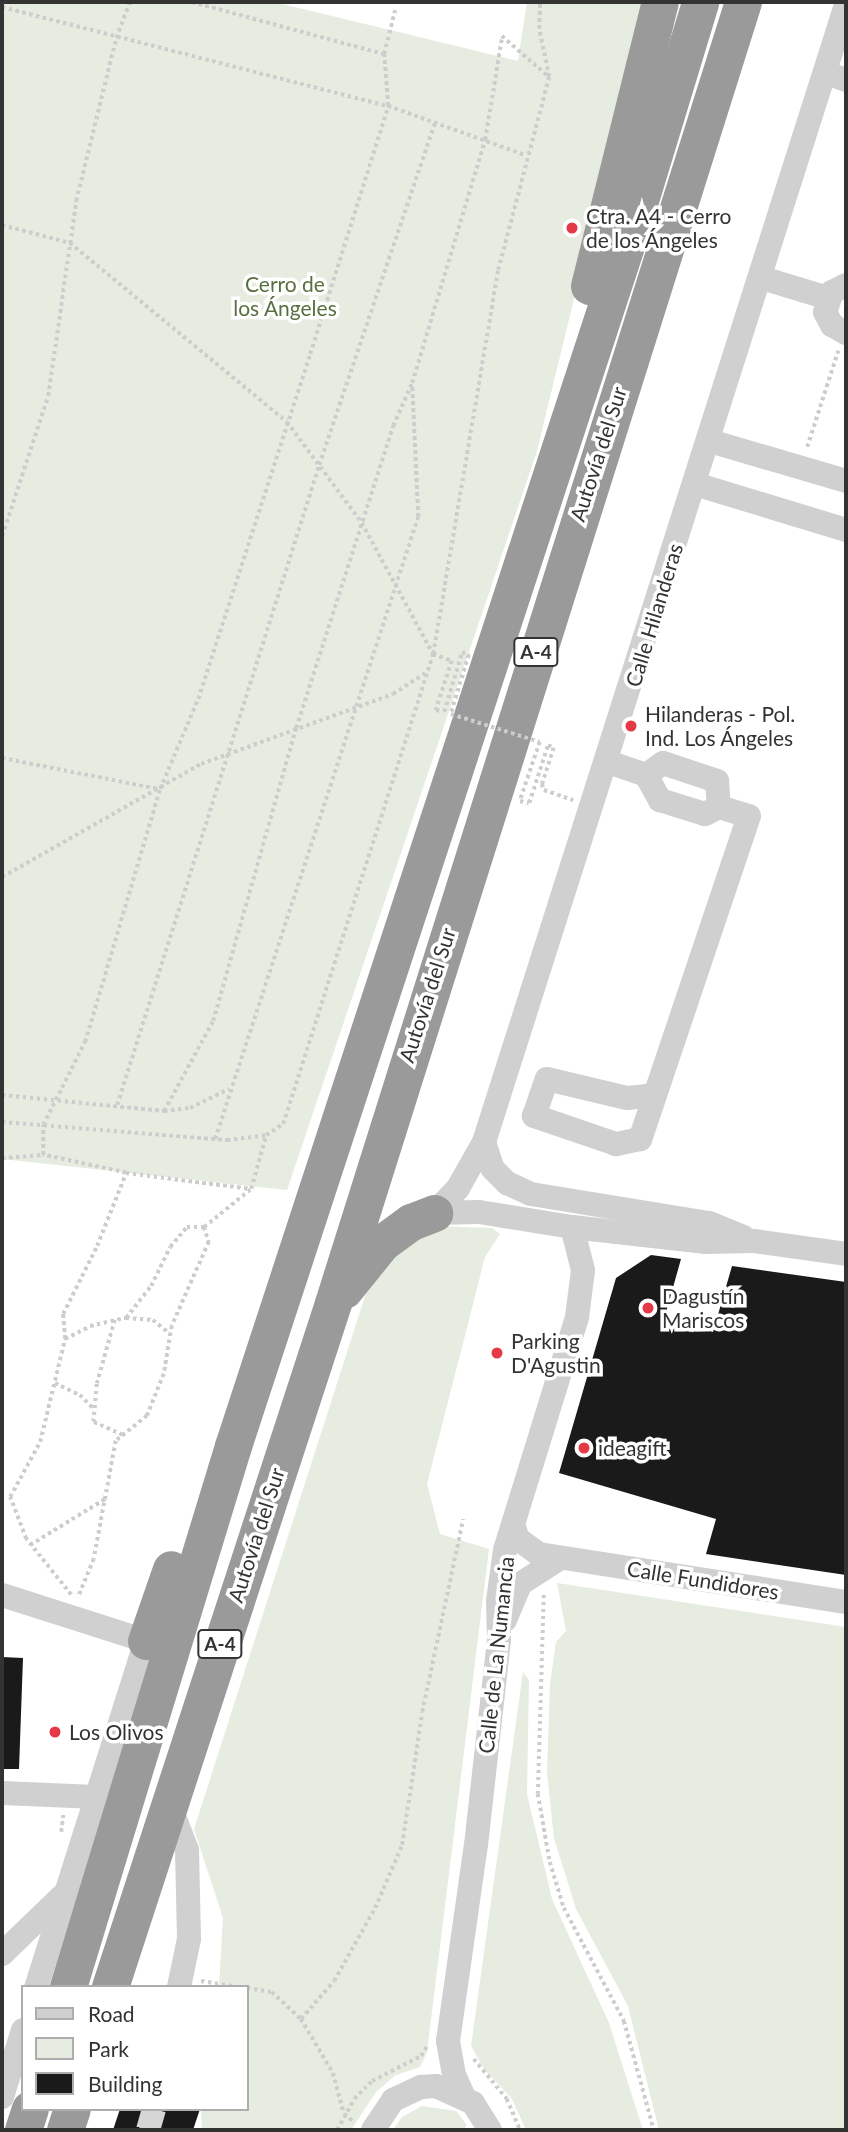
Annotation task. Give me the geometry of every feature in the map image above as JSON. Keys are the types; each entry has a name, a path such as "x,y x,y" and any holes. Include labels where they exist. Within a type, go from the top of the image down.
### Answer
{"highway":[{"path":"549,481 565,377 660,2"},
{"name":"Autovía del Sur","path":"69,1985 233,1446 627,243 700,2"},
{"name":"Autovía del Sur","path":"111,1985 168,1801 333,1303 743,2"},
{"path":"333,1303 382,1243 411,1222 434,1213"},
{"path":"146,1641 203,1478 233,1446"},
{"path":"23,2130 29,2111"},
{"path":"65,2130 71,2111"}],"street":[{"name":"Calle Hilanderas","path":"434,1213 458,1188 484,1142 762,278 836,76 846,5"},
{"path":"762,278 837,291 828,319 845,333"},
{"path":"710,441 846,481"},
{"path":"695,484 846,530"},
{"path":"608,762 646,775 660,800 705,814 719,807 749,816 655,1095"},
{"path":"646,775 663,763 718,782 719,807"},
{"path":"484,1142 493,1169 507,1183 531,1194 709,1223 754,1241"},
{"path":"572,1227 578,1207 585,1202"},
{"path":"434,1213 479,1212 572,1227 706,1242 754,1241 846,1254"},
{"name":"Calle de La Numancia","path":"463,2095 448,2051 499,1641 498,1601 513,1525 577,1317 583,1270 572,1227"},
{"name":"Calle Fundidores","path":"513,1525 528,1550 559,1559 846,1602"},
{"path":"499,1641 514,1594 536,1571 559,1559"},
{"path":"2,1595 146,1641 37,1985"},
{"path":"2,1793 96,1797"},
{"path":"168,1801 187,1850 189,1939 180,1982"},
{"path":"2,1954 65,1893"},
{"path":"2,2097 21,2036"},
{"path":"2,2045 11,2068"},
{"name":"Calle de La Numancia","path":"421,2087 448,2051"},
{"path":"364,2126 393,2100 421,2087 436,2086 463,2095 485,2117 490,2130"}],"path":[{"path":"2,536 48,396 70,243 116,38 130,2"},
{"path":"192,2 384,54"},
{"path":"2,1122 215,1139 267,1135 283,1124 433,653 498,270 526,155 549,78 539,29 540,2"},
{"path":"2,7 388,106 436,120 526,155"},
{"path":"43,1155 43,1125 85,1042 160,789 198,699 388,106 384,54 395,10"},
{"path":"164,1111 180,1088 213,1021 296,728 393,426 412,383 485,140 502,36 549,78"},
{"path":"117,1105 232,752 319,465 436,120"},
{"path":"2,225 70,243 287,422 362,523 433,653 452,661 436,710 444,712 462,652 469,655 451,715 540,742 520,801 529,803 548,746 555,748 542,784 544,790 591,806"},
{"path":"801,467 845,333"},
{"path":"215,1139 229,1089 359,706 418,517 412,383"},
{"path":"2,877 201,764 393,694 427,672"},
{"path":"2,758 160,789"},
{"path":"2,1095 56,1103 117,1105 164,1111 190,1108 229,1089"},
{"path":"126,1318 187,1227 204,1227 251,1189 267,1135"},
{"path":"2,1158 43,1155 126,1173 251,1189"},
{"path":"126,1173 97,1246 62,1314 65,1339 40,1442 10,1497 30,1545 65,1583 76,1605 94,1559 116,1441 147,1416 164,1374 170,1334 209,1242 204,1227"},
{"path":"65,1339 126,1318 153,1320 170,1334"},
{"path":"114,1320 96,1384 94,1422 123,1435"},
{"path":"55,1383 80,1395 95,1409"},
{"path":"30,1545 105,1499"},
{"path":"301,2019 334,1981 375,1909 402,1845 422,1712 463,1519"},
{"path":"536,1571 544,1592 545,1619 538,1794 550,1862 564,1908 624,2021 654,2130"},
{"path":"180,1982 214,1985"},
{"path":"248,1988 272,1992 301,2019 333,2073 344,2114 364,2126"}],"green space":[{"name":"Cerro de los Ángeles","path":"2,2 274,2 518,61 527,2 646,2 537,451 287,1190 2,1159"},
{"path":"438,1226 492,1228 500,1234 485,1257 427,1484 440,1534 489,1549 427,2052 420,2067 396,2075 376,2092 351,2130 202,2130 201,2111 248,2111 248,1985 219,1985 223,1918 194,1829 375,1265"},
{"path":"557,1583 846,1627 846,2130 659,2130 628,2006 576,1909 554,1838 547,1773 550,1684 556,1642 566,1631"},
{"path":"523,1672 529,1680 527,1794 552,1899 609,2023 643,2130 526,2130 512,2099 484,2069 471,2046"},
{"path":"422,2106 456,2111 467,2125 463,2130 393,2130 402,2117"}],"building":[{"path":"651,1255 681,1259 665,1316 713,1332 732,1266 846,1282 846,1575 706,1554 716,1519 559,1473 616,1278"},
{"path":"2,1657 23,1658 19,1769 2,1769"},
{"path":"119,2111 199,2111 193,2130 113,2130"}],"tunnel":[{"path":"148,2130 153,2111"}],"place":[{"name":"Ctra. A4 - Cerro de los Ángeles","path":"572,228"},
{"name":"Hilanderas - Pol. Ind. Los Ángeles","path":"631,726"},
{"name":"Dagustín Mariscos","path":"648,1308"},
{"name":"Parking D'Agustin","path":"497,1353"},
{"name":"ideagift","path":"584,1448"},
{"name":"Los Olivos","path":"55,1732"}]}
